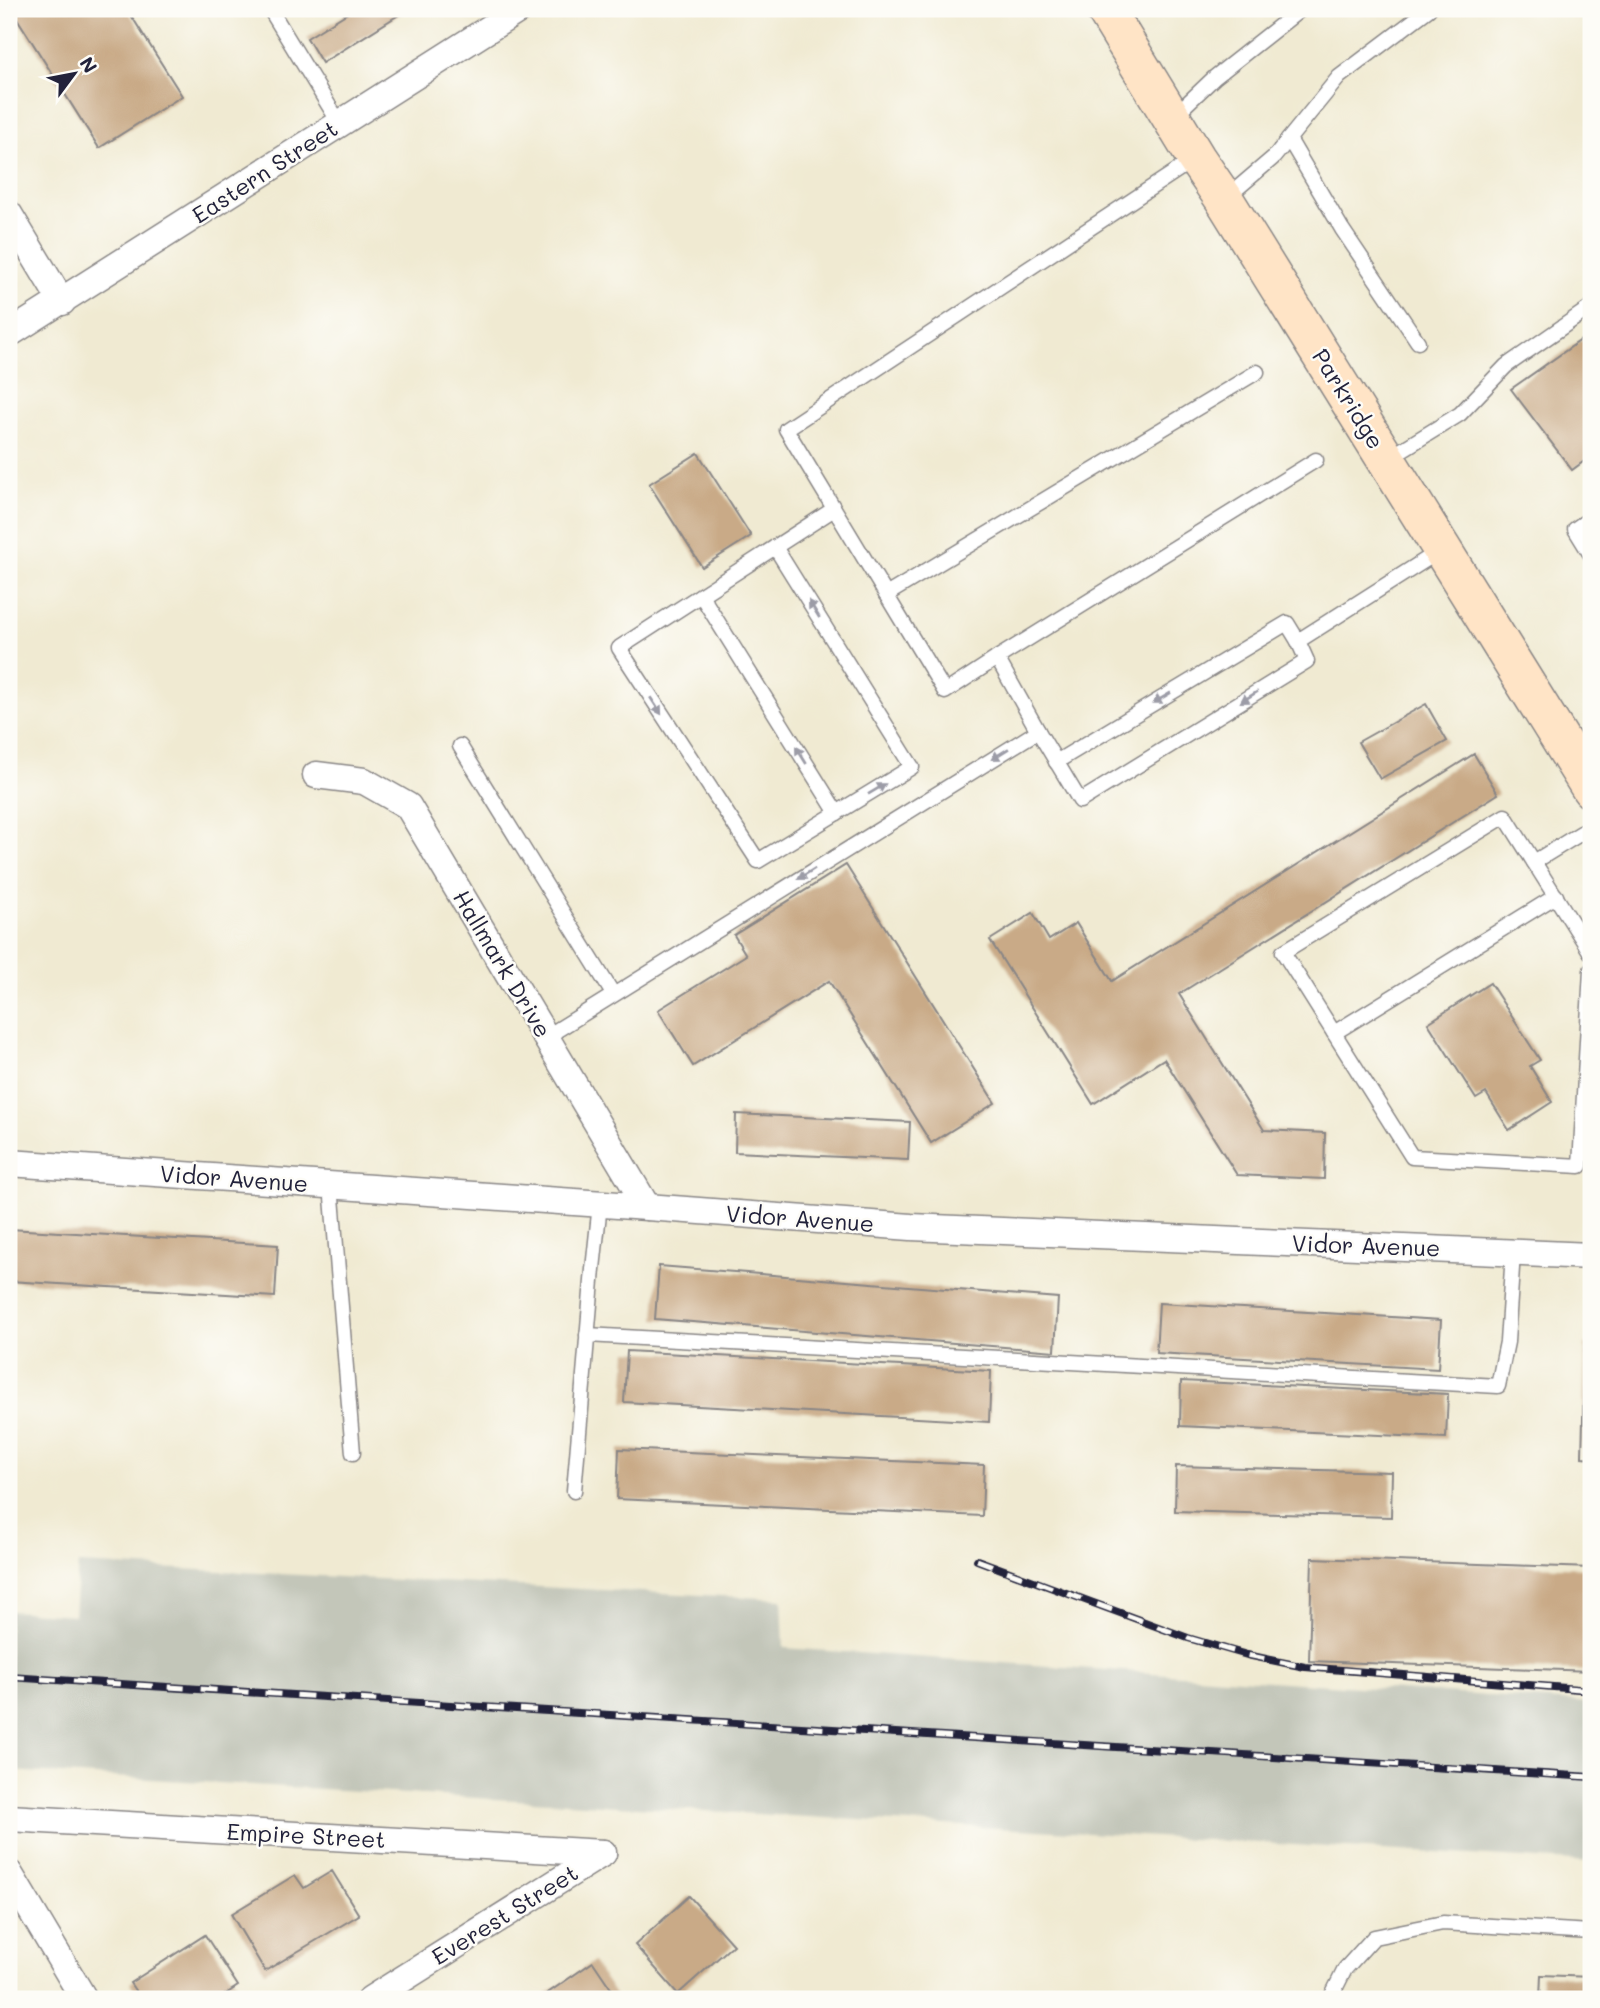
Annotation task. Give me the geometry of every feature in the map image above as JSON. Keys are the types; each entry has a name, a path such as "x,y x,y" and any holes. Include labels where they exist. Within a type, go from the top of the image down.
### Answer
{"street":[{"name":"Eastern Street","path":"9,334 520,9"},
{"name":"Parkridge","path":"1105,9 1591,789"},
{"path":"9,214 62,302"},
{"name":"Hallmark Drive","path":"316,775 364,781 408,806 647,1207"},
{"name":"Vidor Avenue","path":"9,1163 911,1227 1591,1256"},
{"name":"Empire Street","path":"9,1818 603,1853"},
{"name":"Everest Street","path":"371,1999 603,1853"},
{"path":"9,1873 84,1999"}],"lane":[{"path":"270,9 340,124"},
{"path":"1173,117 1215,77 1301,9"},
{"path":"1224,199 1274,157 1339,77 1429,9"},
{"path":"1289,139 1342,229 1418,342"},
{"path":"1196,158 786,429 945,692 1316,460"},
{"path":"1386,460 1460,414 1506,366 1591,307"},
{"path":"886,595 1257,372"},
{"path":"775,547 912,767 758,861 619,648 775,547 834,509"},
{"path":"1591,518 1575,529 1591,555"},
{"path":"1298,641 1442,549"},
{"path":"701,595 837,813"},
{"path":"997,658 1056,762 1080,801 1307,661 1298,641 1287,623 1056,762"},
{"path":"546,1037 1038,730"},
{"path":"460,746 614,994"},
{"path":"1591,953 1505,816 1283,953 1412,1157 1580,1166 1591,970"},
{"path":"1534,862 1591,827"},
{"path":"1334,1033 1556,896"},
{"path":"331,1185 353,1453"},
{"path":"574,1491 600,1204"},
{"path":"587,1335 1498,1386 1507,1342 1513,1253"},
{"path":"1330,1999 1345,1969 1374,1937 1443,1923 1591,1932"}],"shaded area":[{"path":"78,1564 782,1599 784,1648 1591,1703 1591,1862 9,1771 9,1611 74,1615"}],"building":[{"path":"25,9 127,9 182,96 99,148 15,15"},
{"path":"354,9 408,9 322,63 307,38"},
{"path":"1591,333 1591,456 1572,470 1511,389"},
{"path":"698,453 751,536 702,567 649,484"},
{"path":"1426,704 1447,741 1380,779 1358,742"},
{"path":"1474,754 1498,794 1179,994 1264,1130 1325,1133 1324,1179 1237,1175 1164,1059 1093,1104 990,940 1033,913 1049,940 1076,923 1112,981"},
{"path":"846,865 995,1103 931,1143 829,981 693,1066 658,1010 746,955 734,935"},
{"path":"1490,983 1540,1060 1530,1066 1552,1102 1509,1130 1486,1093 1476,1099 1428,1023"},
{"path":"736,1114 910,1122 908,1160 735,1152"},
{"path":"9,1229 278,1245 275,1297 9,1281"},
{"path":"659,1266 1058,1298 1055,1351 655,1319"},
{"path":"1159,1303 1441,1320 1438,1369 1156,1353"},
{"path":"1585,1344 1591,1344 1591,1458 1582,1457"},
{"path":"627,1351 991,1371 989,1422 624,1402"},
{"path":"1181,1381 1448,1394 1446,1438 1180,1426"},
{"path":"619,1449 984,1465 982,1516 617,1499"},
{"path":"1176,1466 1392,1472 1391,1517 1175,1511"},
{"path":"1312,1558 1591,1568 1591,1671 1309,1661"},
{"path":"332,1871 359,1915 265,1971 231,1914 295,1875 304,1888"},
{"path":"689,1896 733,1945 678,1994 635,1945"},
{"path":"205,1935 238,1986 218,1999 194,1999 192,1996 187,1999 141,1999 130,1983"},
{"path":"593,1962 618,1999 539,1999"},
{"path":"1541,1975 1591,1977 1591,1999 1540,1999"}],"railway":[{"path":"977,1560 1188,1638 1247,1655 1305,1667 1591,1690"},
{"path":"9,1677 1591,1777"}]}
